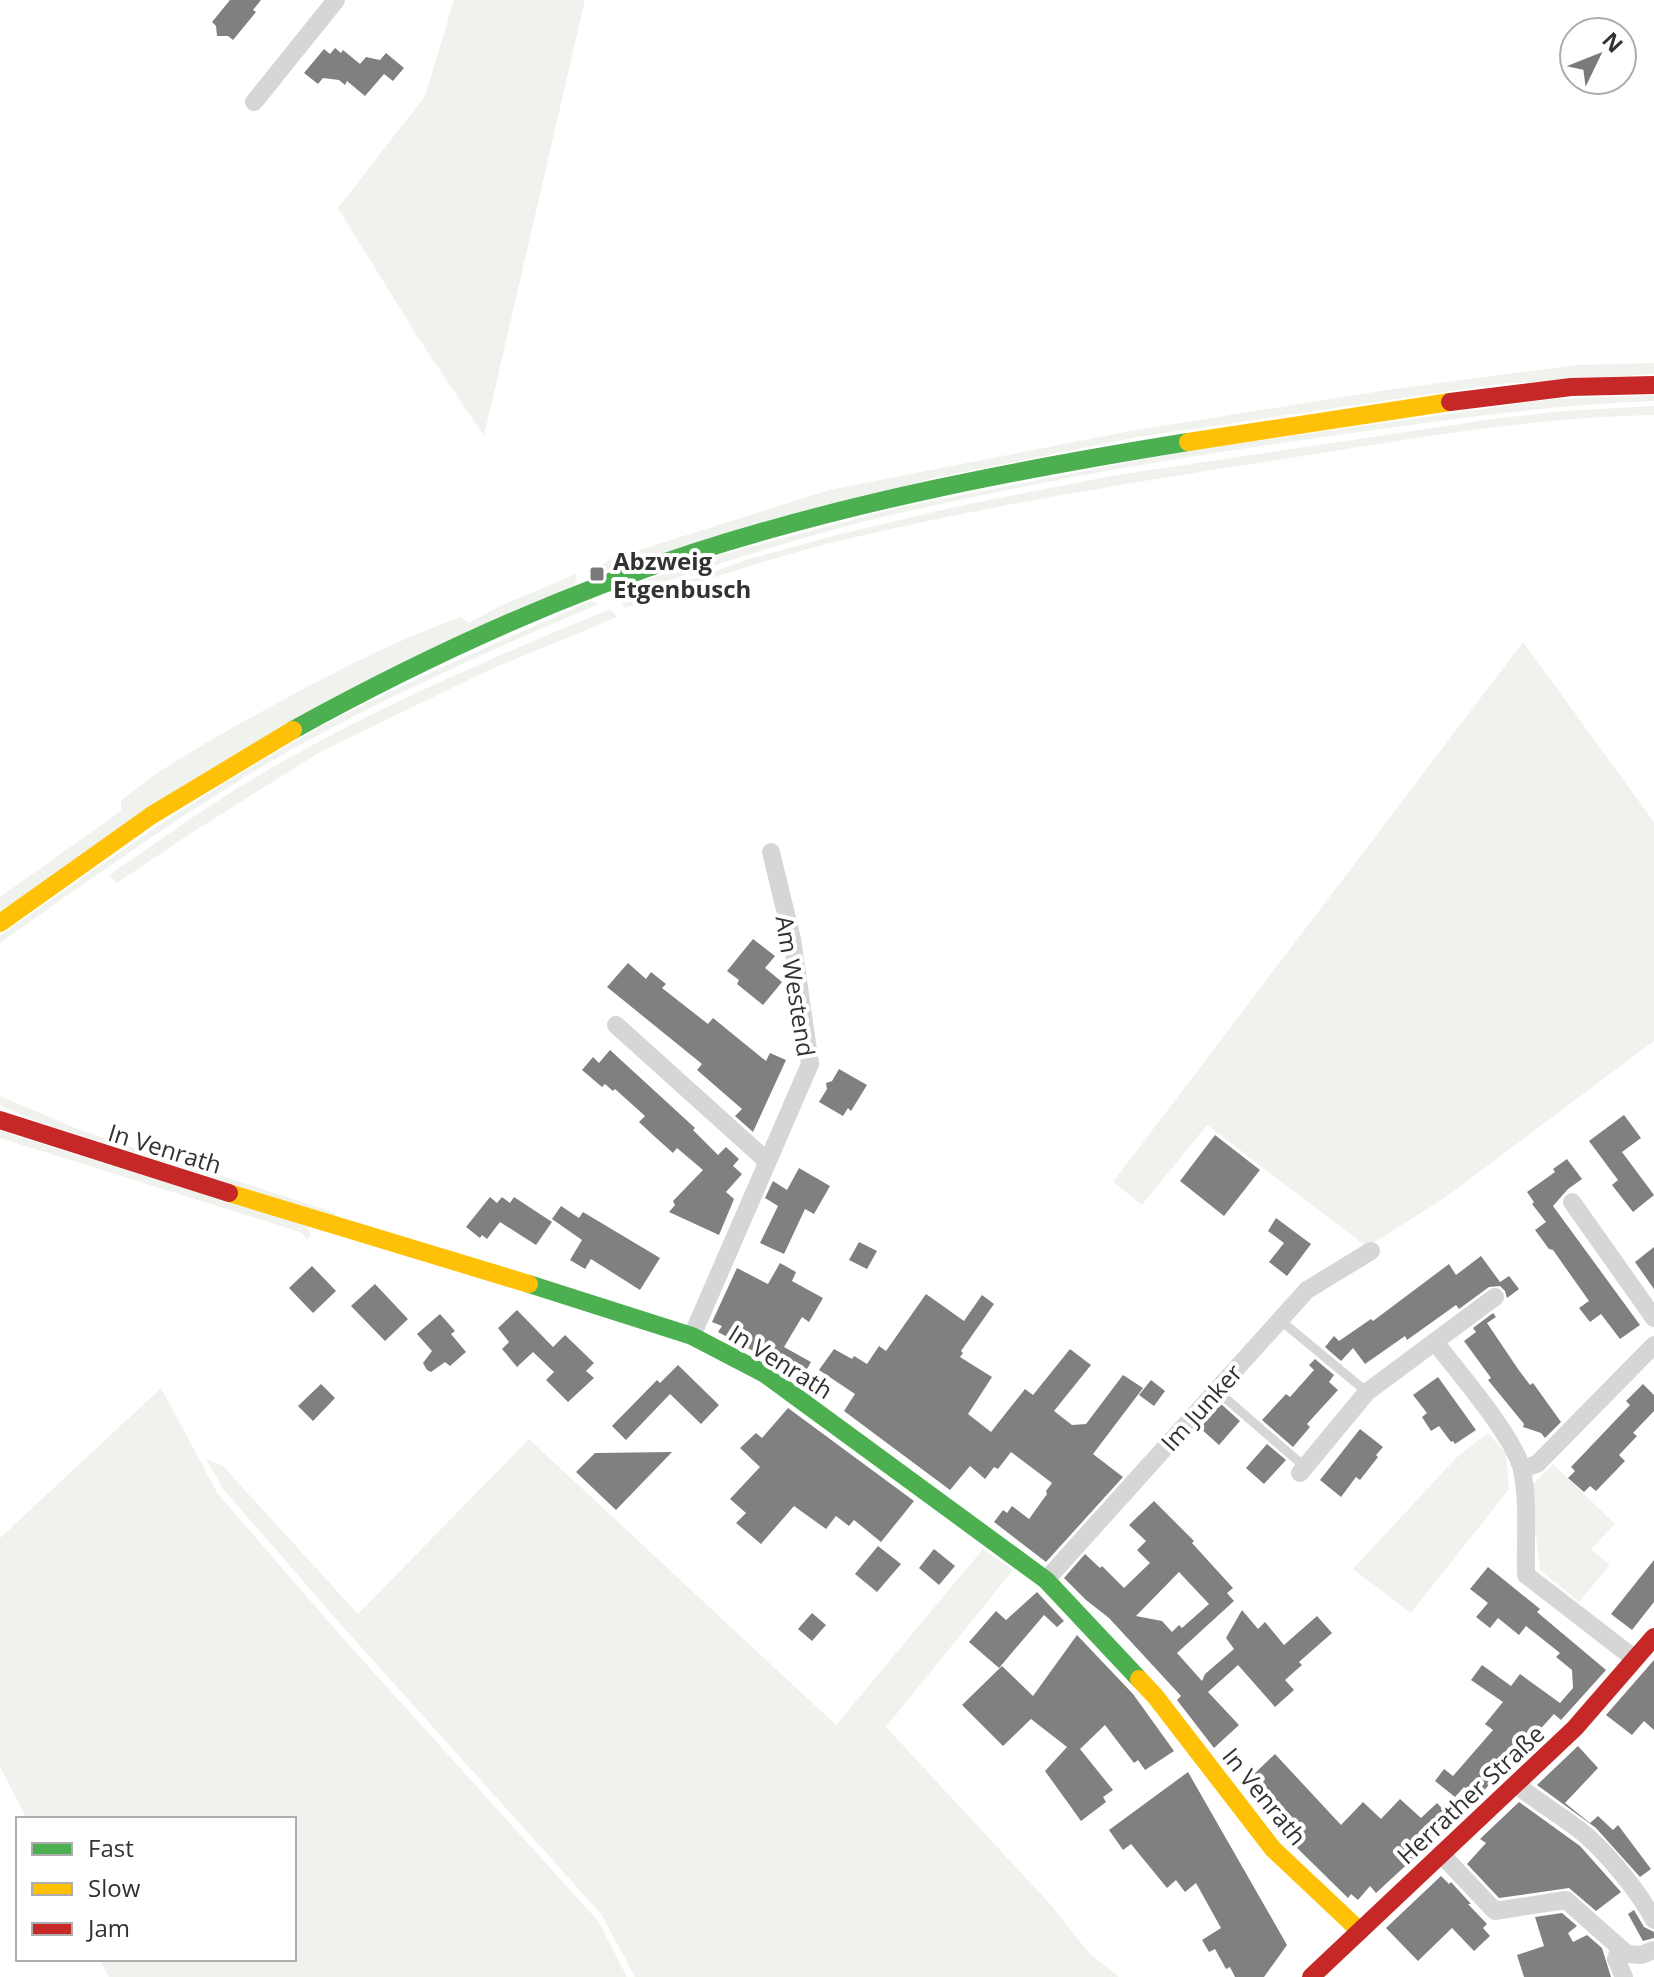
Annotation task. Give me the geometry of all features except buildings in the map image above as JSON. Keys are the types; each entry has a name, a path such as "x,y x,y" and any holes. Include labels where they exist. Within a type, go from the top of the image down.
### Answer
{"street":[{"path":"254,102 336,0"},
{"path":"0,923 174,801 291,731 410,670 510,625 601,586 708,548 915,493 1064,461 1480,397 1621,384 1654,385"},
{"name":"Am Westend","path":"692,1336 810,1064 792,939 771,852"},
{"path":"616,1025 767,1161"},
{"name":"In Venrath","path":"0,1120 692,1336 765,1374 1046,1580 1155,1696 1273,1849 1360,1931"},
{"path":"1572,1202 1654,1318"},
{"name":"Im Junker","path":"1046,1580 1307,1290 1371,1251"},
{"path":"1303,1470 1367,1392 1495,1297"},
{"path":"1435,1342 1513,1447 1522,1469 1526,1575 1635,1659"},
{"path":"1522,1469 1537,1464 1654,1345"},
{"name":"Herrather Straße","path":"1311,1977 1575,1728 1654,1637"},
{"path":"1517,1785 1588,1837 1627,1881 1654,1920"},
{"path":"1441,1854 1495,1911 1566,1900 1627,1954 1641,1955 1654,1950"},
{"path":"1619,1949 1616,1959 1624,1977"}],"lane":[{"path":"1279,1320 1367,1392"},
{"path":"1216,1390 1303,1470"}],"shaded area":[{"path":"454,0 585,0 484,436 417,336 338,208 425,96"},
{"path":"1654,363 1654,374 1499,384 1138,437 934,478 606,572 599,571 598,567 611,559 829,490 1130,431 1387,390 1576,365"},
{"path":"1654,395 1654,401 1532,410 1411,425 1106,471 850,525 623,596 628,586 716,556 896,508 1186,451 1553,399"},
{"path":"1654,406 1654,415 1561,420 1468,431 1169,477 999,507 831,543 727,573 624,608 622,604 746,560 840,534 964,505 1117,475 1493,419"},
{"path":"576,574 575,585 504,616 0,913 0,897 121,811 121,801 136,789 200,747 301,690 379,651 460,617 469,623 498,607"},
{"path":"590,601 599,604 416,685 283,754 179,819 0,943 0,936 117,853 279,750 387,693"},
{"path":"610,609 617,617 489,670 320,752 117,883 109,875 241,786 330,736 469,669"},
{"path":"1523,642 1654,822 1654,1041 1446,1197 1367,1247 1207,1125 1142,1205 1113,1182"},
{"path":"0,1096 80,1130 336,1213 334,1217 33,1120 0,1105"},
{"path":"0,1131 308,1226 311,1235 307,1239 300,1232 0,1138"},
{"path":"161,1388 218,1494 340,1635 599,1922 627,1977 109,1977 100,1961 296,1961 296,1817 26,1817 0,1767 0,1538"},
{"path":"1488,1433 1506,1454 1509,1489 1411,1613 1353,1569 1456,1458"},
{"path":"529,1439 836,1725 983,1549 1013,1570 886,1727 1051,1905 1090,1954 1119,1977 635,1977 601,1914 223,1489 206,1459 223,1466 358,1614"},
{"path":"1553,1464 1615,1524 1591,1549 1610,1565 1579,1602 1540,1570 1530,1487"}],"traffic: fast":[{"path":"293,730 389,679 488,632 641,570 692,553 753,534 938,488 1188,442"},
{"path":"529,1284 692,1336 765,1374 1046,1580 1139,1679"}],"traffic: slow":[{"path":"1188,442 1450,402"},
{"path":"0,923 152,815 293,730"},
{"path":"229,1193 529,1284"},
{"path":"1139,1679 1273,1849 1360,1931"}],"traffic: jam":[{"path":"1450,402 1571,387 1654,385"},
{"path":"0,1120 229,1193"},
{"path":"1311,1977 1575,1728 1654,1637"}],"place":[{"name":"Abzweig Etgenbusch","path":"597,574"}]}
